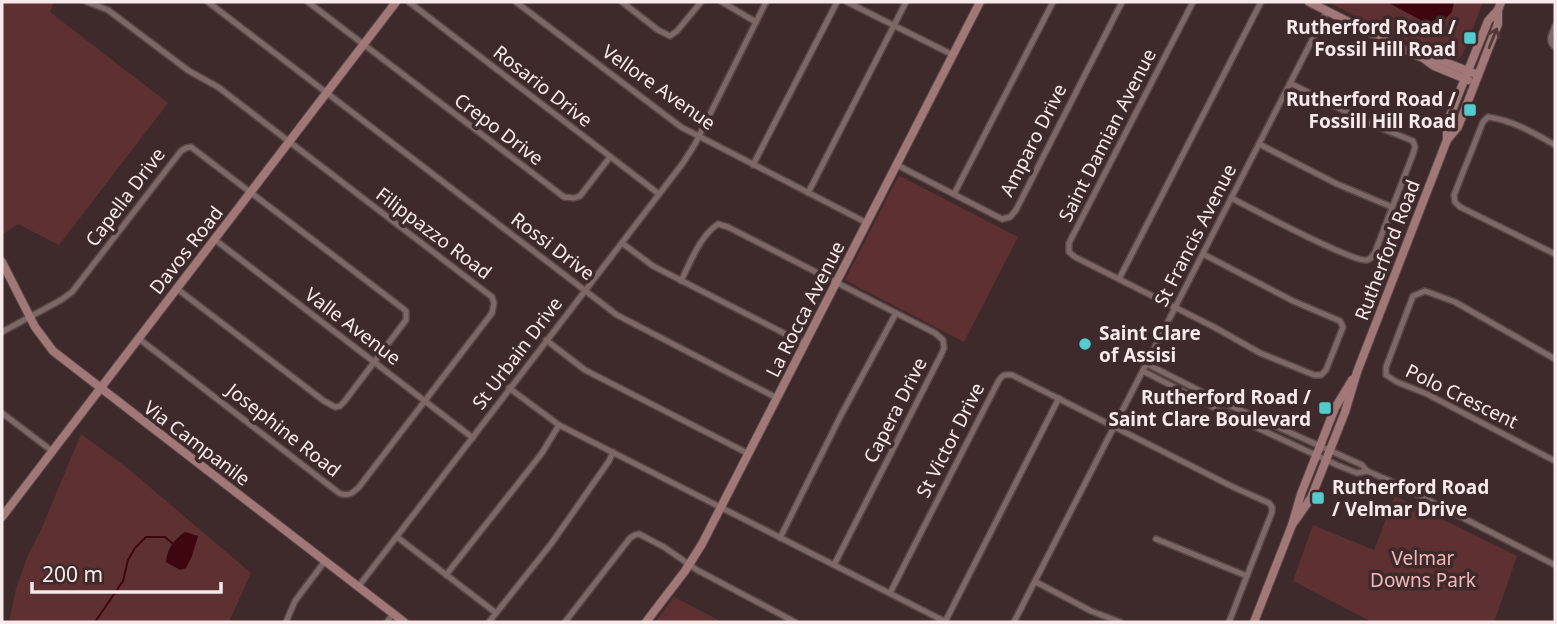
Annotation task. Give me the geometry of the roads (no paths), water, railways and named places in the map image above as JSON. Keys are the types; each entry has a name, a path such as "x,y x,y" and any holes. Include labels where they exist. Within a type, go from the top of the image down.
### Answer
{"street":[{"path":"87,2 116,16 189,71 218,87 289,141"},
{"name":"Rossi Drive","path":"208,2 617,315 777,398"},
{"name":"Crepo Drive","path":"307,2 564,197 580,196 610,157"},
{"name":"Davos Road","path":"2,517 396,2"},
{"name":"Rosario Drive","path":"408,2 660,194"},
{"name":"Vellore Avenue","path":"516,2 681,127 867,223"},
{"path":"622,2 670,36 701,2"},
{"path":"722,2 756,22"},
{"name":"St Urbain Drive","path":"358,587 683,163 699,137 766,2"},
{"path":"754,165 837,2"},
{"path":"847,2 953,55"},
{"path":"808,193 906,2"},
{"name":"La Rocca Avenue","path":"646,622 690,565 980,2"},
{"path":"954,194 1053,2"},
{"name":"Amparo Drive","path":"897,165 1002,219 1010,217 1122,2"},
{"name":"Saint Damian Avenue","path":"1193,2 1069,243 1069,252 1260,352 1314,375 1326,370 1343,327 1340,321 1293,301 1203,254"},
{"path":"1119,279 1261,2"},
{"path":"1309,2 1420,57 1437,60 1477,79"},
{"name":"Rutherford Road","path":"1447,140 1447,123 1466,74 1488,21 1499,6"},
{"name":"Rutherford Road","path":"1292,525 1311,498 1447,140 1458,127 1477,79 1498,24 1499,6"},
{"name":"St Francis Avenue","path":"1014,622 1328,11"},
{"path":"1555,26 1550,39 1555,47"},
{"path":"1231,198 1320,243 1366,261 1375,252 1413,154 1413,141 1366,122 1290,83"},
{"path":"1555,145 1520,126 1488,117 1483,122 1454,195 1455,202 1460,207 1555,254"},
{"name":"Filippazzo Road","path":"289,141 492,297 495,303 492,313 425,401"},
{"path":"1259,144 1337,184 1392,207"},
{"name":"Capella Drive","path":"30,316 61,300 76,287 181,150 191,147 251,191"},
{"path":"176,288 331,406 340,406 344,402 375,362 403,325 406,311 251,191"},
{"name":"Capera Drive","path":"681,281 696,250 718,224 941,337 944,348 834,565"},
{"name":"Valle Avenue","path":"214,239 473,438"},
{"path":"622,243 653,266 805,344"},
{"name":"Via Campanile","path":"2,262 43,340 53,351 404,622"},
{"name":"Polo Crescent","path":"1555,359 1455,302 1425,291 1413,296 1386,367 1386,375 1555,461"},
{"path":"780,538 895,313"},
{"path":"2,332 30,316"},
{"name":"Josephine Road","path":"138,338 343,495 354,493 425,401"},
{"path":"547,340 585,370 749,454"},
{"path":"1147,364 1222,402 1320,446 1328,455 1357,473 1367,471 1395,483 1555,565"},
{"path":"1143,371 1316,455 1328,455"},
{"name":"Rutherford Road","path":"1254,622 1335,408 1357,372"},
{"name":"St Victor Drive","path":"890,593 1002,375 1012,375 1269,503 1272,512 1229,622"},
{"path":"509,388 559,425 945,622 1059,398"},
{"path":"2,413 52,451"},
{"path":"446,575 542,453 559,425"},
{"path":"489,622 551,544 613,452"},
{"path":"565,622 630,538 639,534 795,622"},
{"path":"397,537 496,613"},
{"path":"1156,539 1247,576"},
{"path":"286,622 295,601 325,561"},
{"path":"1035,582 1079,605 1121,622"},
{"path":"387,622 393,614"}],"waterway":[{"path":"95,622 123,581 128,560 135,548 146,537 165,537 172,543"}],"place":[{"name":"Rutherford Road / Fossil Hill Road","path":"1470,38"},
{"name":"Rutherford Road / Fossill Hill Road","path":"1470,110"},
{"name":"Saint Clare of Assisi","path":"1085,344"},
{"name":"Rutherford Road / Saint Clare Boulevard","path":"1325,408"},
{"name":"Rutherford Road / Velmar Drive","path":"1318,498"}],"park label":[{"name":"Velmar Downs Park","path":"1423,569"}]}
